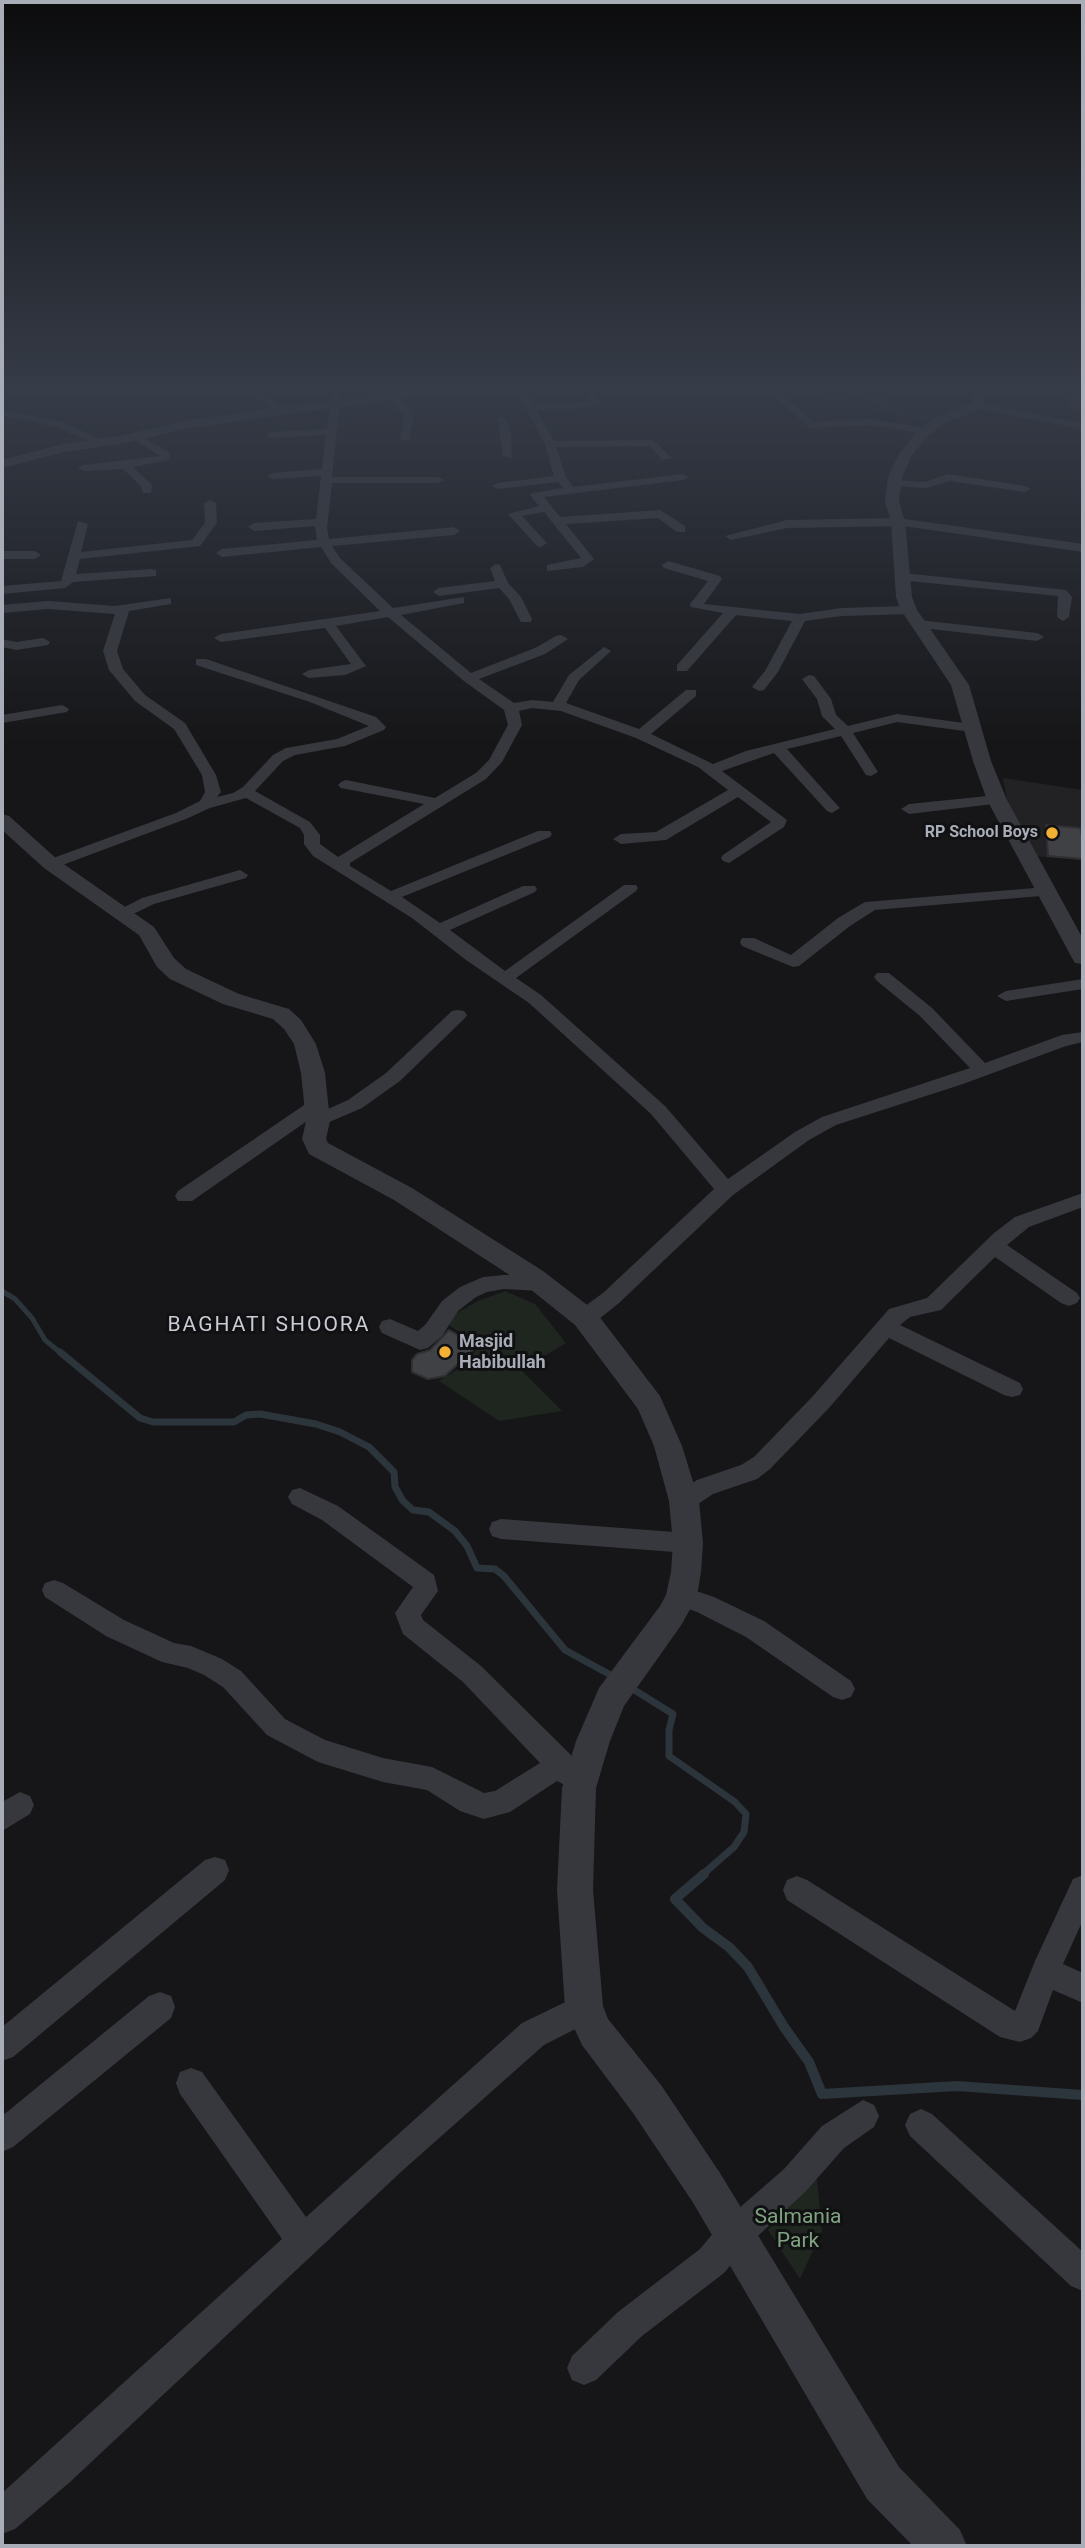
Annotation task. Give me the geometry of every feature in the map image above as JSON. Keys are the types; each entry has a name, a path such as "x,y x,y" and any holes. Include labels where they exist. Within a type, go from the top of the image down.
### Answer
{"street":[{"path":"75,556 196,543 211,523 210,511"},
{"path":"322,511 321,536 335,560 379,602 469,678 512,708 515,724 495,762 481,776 344,860 341,865"},
{"path":"530,511 514,514 541,543"},
{"path":"547,511 587,561 551,568"},
{"path":"895,511 904,597 914,617 960,685 997,800 1047,892 1077,934 1083,958"},
{"path":"556,521 660,514 681,529"},
{"path":"254,527 321,522"},
{"path":"731,536 787,524 898,523 1083,548"},
{"path":"69,578 82,524"},
{"path":"222,553 454,531"},
{"path":"2,555 35,555"},
{"path":"668,565 715,578 716,581 696,604 732,611 800,618 841,612 914,617 1037,637"},
{"path":"496,568 502,584 515,597 526,619"},
{"path":"2,590 58,586 69,578 152,573"},
{"path":"903,577 1062,593 1066,597 1063,617"},
{"path":"379,602 502,584"},
{"path":"221,638 328,624 459,600"},
{"path":"2,609 48,605 122,609 166,601"},
{"path":"122,609 110,650 116,670 140,698 180,726 209,775 213,792 205,804"},
{"path":"682,668 732,611"},
{"path":"760,687 800,618"},
{"path":"310,674 345,671 359,666 328,624"},
{"path":"469,678 540,651 561,639"},
{"path":"2,643 16,646 43,642"},
{"path":"557,706 574,678 604,651"},
{"path":"51,864 205,804 238,797 278,758 292,751 340,743 379,727 370,720 315,699 201,662"},
{"path":"808,680 824,699 829,716 844,730 872,772"},
{"path":"641,735 691,693"},
{"path":"512,708 532,704 557,706 641,735 712,770 779,820 779,824 729,858"},
{"path":"2,719 62,709"},
{"path":"712,770 728,762 777,747 897,718 972,728"},
{"path":"777,747 832,808"},
{"path":"346,785 440,803"},
{"path":"621,839 660,837 737,791"},
{"path":"246,792 305,825 312,835 312,844 319,852 439,929 504,979 535,999 646,1098 726,1190"},
{"path":"909,809 997,800"},
{"path":"2,820 51,864 147,931 165,961 178,974 231,999 281,1014 293,1025 306,1044 317,1113 314,1139 318,1148 403,1194 540,1283 585,1318 650,1404 668,1446 684,1501 688,1543 681,1596 671,1615 622,1683 593,1741 570,1776 500,1803 484,1806 470,1802 432,1779 383,1770 318,1750 276,1727 232,1679 213,1667 191,1657 171,1654 115,1628 54,1590"},
{"path":"389,897 544,834"},
{"path":"121,913 148,901 240,875"},
{"path":"504,979 631,888"},
{"path":"439,929 529,889"},
{"path":"748,942 793,962 844,922 871,905 1047,892"},
{"path":"883,977 926,1012 982,1070"},
{"path":"1006,996 1083,984"},
{"path":"185,1196 317,1113 355,1104 393,1077 458,1015"},
{"path":"585,1318 611,1298 726,1190 802,1136 829,1121 1052,1044 1083,1037"},
{"path":"684,1501 705,1487 749,1472 762,1463 821,1402 885,1327 905,1310 933,1305 1022,1222 1083,1200"},
{"path":"994,1246 1069,1298"},
{"path":"390,1327 420,1342 434,1330 450,1306 468,1292 504,1282 540,1283"},
{"path":"885,1327 1012,1389"},
{"path":"300,1497 330,1513 425,1582 428,1586 426,1591 408,1613 412,1626 472,1674 570,1776 584,2008 595,2032 647,2099 706,2187 883,2483 944,2546"},
{"path":"501,1529 688,1543"},
{"path":"681,1596 705,1604 755,1629 842,1689"},
{"path":"2,2046 215,1870"},
{"path":"797,1890 1010,2026 1020,2027 1027,2020 1045,1971 1083,1889"},
{"path":"1045,1971 1083,1988"},
{"path":"2,2136 160,2007"},
{"path":"2,2516 68,2460 533,2034 584,2008"},
{"path":"191,2082 304,2242"},
{"path":"584,2368 630,2324 694,2277 733,2236 795,2180 833,2137 863,2116"},
{"path":"921,2125 1083,2274"}],"shaded area":[{"name":"RP School Boys","path":"1003,778 1083,790 1083,860 1032,856 1009,811"}],"green space":[{"path":"505,1291 535,1304 566,1343 521,1370 562,1411 499,1421 439,1381 461,1367 480,1346 446,1323 455,1314 478,1301"},
{"name":"Salmania Park","path":"816,2170 822,2231 800,2279 768,2230"}],"building":[{"path":"1046,825 1080,828 1083,859 1048,856"},
{"name":"Masjid Habibullah","path":"449,1330 477,1346 445,1376 428,1379 412,1372 412,1360 417,1354 430,1350"}],"waterway":[{"path":"2,1291 15,1299 32,1318 45,1340 62,1354"},
{"path":"60,1352 140,1418 153,1422 234,1422 246,1415 260,1414 316,1424 340,1432 369,1447 394,1472 395,1487 403,1501 413,1510 429,1512 455,1531 467,1546 477,1568 495,1569 504,1576 565,1650 616,1678"},
{"path":"628,1686 673,1714 669,1730 669,1756 735,1802 746,1814 744,1832 734,1847 702,1875"},
{"path":"704,1874 675,1899 703,1928 729,1947 748,1967 784,2027 809,2062 822,2094 957,2086 1083,2095"}],"place":[{"name":"RP School Boys","path":"1052,833"},
{"name":"Masjid Habibullah","path":"445,1352"}],"district":[{"name":"BAGHATI SHOORA","path":"269,1326"}]}
